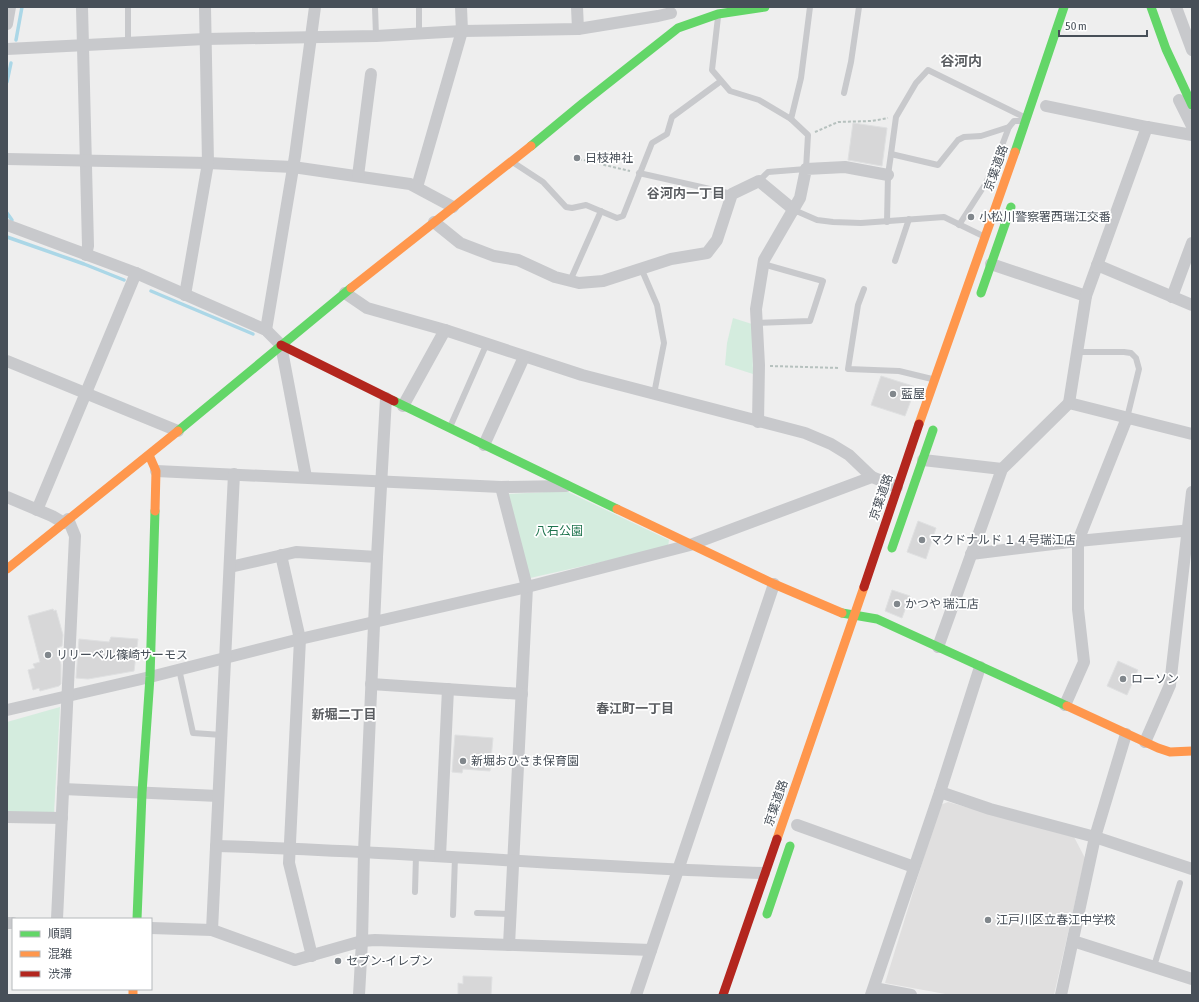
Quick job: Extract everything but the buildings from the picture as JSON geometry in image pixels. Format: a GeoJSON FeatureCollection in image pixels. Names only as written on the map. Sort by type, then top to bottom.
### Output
{"type":"FeatureCollection","features":[{"type":"Feature","properties":{"kind":"main road"},"geometry":{"type":"LineString","coordinates":[[7,569],[149,455],[345,293],[512,162],[583,102],[678,28],[718,14],[765,7]]}},
{"type":"Feature","properties":{"kind":"main road","name":"京葉道路"},"geometry":{"type":"LineString","coordinates":[[723,995],[897,487],[936,380],[1064,7]]}},
{"type":"Feature","properties":{"kind":"main road"},"geometry":{"type":"LineString","coordinates":[[1151,7],[1166,49],[1192,105]]}},
{"type":"Feature","properties":{"kind":"main road"},"geometry":{"type":"LineString","coordinates":[[978,302],[1014,196]]}},
{"type":"Feature","properties":{"kind":"main road"},"geometry":{"type":"LineString","coordinates":[[281,345],[386,398],[774,584],[844,614],[877,619],[1126,734],[1170,752],[1192,751]]}},
{"type":"Feature","properties":{"kind":"main road"},"geometry":{"type":"LineString","coordinates":[[889,557],[936,422]]}},
{"type":"Feature","properties":{"kind":"main road"},"geometry":{"type":"LineString","coordinates":[[137,918],[142,793],[150,676],[156,471],[149,455]]}},
{"type":"Feature","properties":{"kind":"main road"},"geometry":{"type":"LineString","coordinates":[[764,921],[796,829]]}},
{"type":"Feature","properties":{"kind":"street"},"geometry":{"type":"LineString","coordinates":[[7,24],[10,7]]}},
{"type":"Feature","properties":{"kind":"street"},"geometry":{"type":"LineString","coordinates":[[82,7],[88,246],[86,255]]}},
{"type":"Feature","properties":{"kind":"street"},"geometry":{"type":"LineString","coordinates":[[185,295],[208,163],[205,7]]}},
{"type":"Feature","properties":{"kind":"street"},"geometry":{"type":"LineString","coordinates":[[266,330],[293,167],[315,7]]}},
{"type":"Feature","properties":{"kind":"street"},"geometry":{"type":"LineString","coordinates":[[417,187],[462,31],[461,7]]}},
{"type":"Feature","properties":{"kind":"street"},"geometry":{"type":"LineString","coordinates":[[577,7],[578,29]]}},
{"type":"Feature","properties":{"kind":"street"},"geometry":{"type":"LineString","coordinates":[[1142,7],[1159,56],[1176,95],[1192,126]]}},
{"type":"Feature","properties":{"kind":"street"},"geometry":{"type":"LineString","coordinates":[[1176,7],[1191,45]]}},
{"type":"Feature","properties":{"kind":"street"},"geometry":{"type":"LineString","coordinates":[[7,49],[205,39],[376,36],[462,31],[578,29],[658,16],[671,10],[678,28]]}},
{"type":"Feature","properties":{"kind":"street"},"geometry":{"type":"LineString","coordinates":[[358,176],[371,74]]}},
{"type":"Feature","properties":{"kind":"street"},"geometry":{"type":"LineString","coordinates":[[1046,106],[1192,135]]}},
{"type":"Feature","properties":{"kind":"street"},"geometry":{"type":"LineString","coordinates":[[938,647],[1002,469],[1069,403],[1086,296],[1147,127]]}},
{"type":"Feature","properties":{"kind":"street"},"geometry":{"type":"LineString","coordinates":[[7,159],[208,163],[293,167],[410,184],[453,207]]}},
{"type":"Feature","properties":{"kind":"street"},"geometry":{"type":"LineString","coordinates":[[758,422],[759,365],[756,309],[763,264],[800,198],[806,168],[845,166],[888,174]]}},
{"type":"Feature","properties":{"kind":"street"},"geometry":{"type":"LineString","coordinates":[[434,222],[460,243],[494,256],[518,260],[555,277],[579,282],[603,281],[671,259],[707,253],[717,240],[732,194],[759,181],[794,210]]}},
{"type":"Feature","properties":{"kind":"street"},"geometry":{"type":"LineString","coordinates":[[7,225],[136,273],[266,330],[281,345],[306,477]]}},
{"type":"Feature","properties":{"kind":"street"},"geometry":{"type":"LineString","coordinates":[[1172,297],[1192,243]]}},
{"type":"Feature","properties":{"kind":"street"},"geometry":{"type":"LineString","coordinates":[[991,264],[1086,296]]}},
{"type":"Feature","properties":{"kind":"street"},"geometry":{"type":"LineString","coordinates":[[1097,265],[1192,305]]}},
{"type":"Feature","properties":{"kind":"street"},"geometry":{"type":"LineString","coordinates":[[37,510],[136,273]]}},
{"type":"Feature","properties":{"kind":"street"},"geometry":{"type":"LineString","coordinates":[[345,293],[367,308],[445,330],[582,375],[804,433],[831,444],[849,455],[872,477],[897,487]]}},
{"type":"Feature","properties":{"kind":"street"},"geometry":{"type":"LineString","coordinates":[[403,406],[445,330]]}},
{"type":"Feature","properties":{"kind":"street"},"geometry":{"type":"LineString","coordinates":[[484,445],[524,357]]}},
{"type":"Feature","properties":{"kind":"street"},"geometry":{"type":"LineString","coordinates":[[7,361],[178,431]]}},
{"type":"Feature","properties":{"kind":"street"},"geometry":{"type":"LineString","coordinates":[[359,995],[371,684],[386,398]]}},
{"type":"Feature","properties":{"kind":"street"},"geometry":{"type":"LineString","coordinates":[[1069,403],[1192,434]]}},
{"type":"Feature","properties":{"kind":"street"},"geometry":{"type":"LineString","coordinates":[[1065,705],[1084,662],[1078,609],[1078,541],[1128,418]]}},
{"type":"Feature","properties":{"kind":"street"},"geometry":{"type":"LineString","coordinates":[[923,460],[1002,469]]}},
{"type":"Feature","properties":{"kind":"street"},"geometry":{"type":"LineString","coordinates":[[156,471],[501,487],[569,486]]}},
{"type":"Feature","properties":{"kind":"street"},"geometry":{"type":"LineString","coordinates":[[212,930],[234,474]]}},
{"type":"Feature","properties":{"kind":"street"},"geometry":{"type":"LineString","coordinates":[[7,710],[300,639],[527,587],[690,545],[872,477]]}},
{"type":"Feature","properties":{"kind":"street"},"geometry":{"type":"LineString","coordinates":[[501,487],[527,587],[509,944]]}},
{"type":"Feature","properties":{"kind":"street"},"geometry":{"type":"LineString","coordinates":[[1145,742],[1170,685],[1189,530],[1192,492]]}},
{"type":"Feature","properties":{"kind":"street"},"geometry":{"type":"LineString","coordinates":[[7,498],[66,521],[75,536],[57,918]]}},
{"type":"Feature","properties":{"kind":"street"},"geometry":{"type":"LineString","coordinates":[[971,554],[1078,541],[1189,530]]}},
{"type":"Feature","properties":{"kind":"street"},"geometry":{"type":"LineString","coordinates":[[230,567],[296,552],[377,557]]}},
{"type":"Feature","properties":{"kind":"street"},"geometry":{"type":"LineString","coordinates":[[281,555],[300,639],[289,863],[312,956]]}},
{"type":"Feature","properties":{"kind":"street"},"geometry":{"type":"LineString","coordinates":[[636,995],[774,584]]}},
{"type":"Feature","properties":{"kind":"street"},"geometry":{"type":"LineString","coordinates":[[910,995],[872,992],[940,792],[980,667]]}},
{"type":"Feature","properties":{"kind":"street"},"geometry":{"type":"LineString","coordinates":[[371,684],[522,694]]}},
{"type":"Feature","properties":{"kind":"street"},"geometry":{"type":"LineString","coordinates":[[440,856],[448,689]]}},
{"type":"Feature","properties":{"kind":"street"},"geometry":{"type":"LineString","coordinates":[[1061,995],[1095,837],[1126,734]]}},
{"type":"Feature","properties":{"kind":"street"},"geometry":{"type":"LineString","coordinates":[[63,789],[218,796]]}},
{"type":"Feature","properties":{"kind":"street"},"geometry":{"type":"LineString","coordinates":[[940,792],[990,809],[1095,837],[1192,869]]}},
{"type":"Feature","properties":{"kind":"street"},"geometry":{"type":"LineString","coordinates":[[7,817],[62,818]]}},
{"type":"Feature","properties":{"kind":"street"},"geometry":{"type":"LineString","coordinates":[[796,829],[914,867]]}},
{"type":"Feature","properties":{"kind":"street"},"geometry":{"type":"LineString","coordinates":[[216,846],[290,848],[678,870],[764,873]]}},
{"type":"Feature","properties":{"kind":"street"},"geometry":{"type":"LineString","coordinates":[[152,928],[212,930],[295,960],[362,941],[375,940],[651,950]]}},
{"type":"Feature","properties":{"kind":"street"},"geometry":{"type":"LineString","coordinates":[[1073,941],[1192,978]]}},
{"type":"Feature","properties":{"kind":"lane"},"geometry":{"type":"LineString","coordinates":[[128,7],[128,43]]}},
{"type":"Feature","properties":{"kind":"lane"},"geometry":{"type":"LineString","coordinates":[[374,7],[376,36]]}},
{"type":"Feature","properties":{"kind":"lane"},"geometry":{"type":"LineString","coordinates":[[419,7],[419,34]]}},
{"type":"Feature","properties":{"kind":"lane"},"geometry":{"type":"LineString","coordinates":[[791,119],[801,78],[810,7]]}},
{"type":"Feature","properties":{"kind":"lane"},"geometry":{"type":"LineString","coordinates":[[844,93],[859,7]]}},
{"type":"Feature","properties":{"kind":"lane"},"geometry":{"type":"LineString","coordinates":[[718,14],[712,70],[730,91],[758,100],[791,119],[808,135],[806,168],[768,172],[759,181]]}},
{"type":"Feature","properties":{"kind":"lane"},"geometry":{"type":"LineString","coordinates":[[888,222],[888,174],[896,117],[916,83],[928,70],[1026,120]]}},
{"type":"Feature","properties":{"kind":"lane"},"geometry":{"type":"LineString","coordinates":[[512,162],[543,182],[566,207],[572,208],[586,205],[617,218],[623,216],[652,143],[667,134],[672,117],[721,81]]}},
{"type":"Feature","properties":{"kind":"lane"},"geometry":{"type":"LineString","coordinates":[[959,225],[986,183],[1009,126],[1014,121],[1026,120]]}},
{"type":"Feature","properties":{"kind":"lane"},"geometry":{"type":"LineString","coordinates":[[891,154],[938,165],[958,140],[964,137],[981,136],[1009,126]]}},
{"type":"Feature","properties":{"kind":"lane"},"geometry":{"type":"LineString","coordinates":[[639,173],[732,194]]}},
{"type":"Feature","properties":{"kind":"lane"},"geometry":{"type":"LineString","coordinates":[[794,210],[817,220],[833,222],[888,222],[944,217],[984,237]]}},
{"type":"Feature","properties":{"kind":"lane"},"geometry":{"type":"LineString","coordinates":[[570,281],[601,211]]}},
{"type":"Feature","properties":{"kind":"lane"},"geometry":{"type":"LineString","coordinates":[[895,261],[909,219]]}},
{"type":"Feature","properties":{"kind":"lane"},"geometry":{"type":"LineString","coordinates":[[756,323],[810,321],[823,280],[763,264]]}},
{"type":"Feature","properties":{"kind":"lane"},"geometry":{"type":"LineString","coordinates":[[641,268],[657,305],[664,343],[654,394]]}},
{"type":"Feature","properties":{"kind":"lane"},"geometry":{"type":"LineString","coordinates":[[864,289],[858,305],[848,369],[899,371],[936,380]]}},
{"type":"Feature","properties":{"kind":"lane"},"geometry":{"type":"LineString","coordinates":[[449,428],[486,343]]}},
{"type":"Feature","properties":{"kind":"lane"},"geometry":{"type":"LineString","coordinates":[[1077,352],[1124,352],[1130,353],[1136,358],[1139,369],[1128,418]]}},
{"type":"Feature","properties":{"kind":"lane"},"geometry":{"type":"LineString","coordinates":[[179,669],[193,733],[222,735]]}},
{"type":"Feature","properties":{"kind":"lane"},"geometry":{"type":"LineString","coordinates":[[415,892],[416,855]]}},
{"type":"Feature","properties":{"kind":"lane"},"geometry":{"type":"LineString","coordinates":[[453,915],[455,857]]}},
{"type":"Feature","properties":{"kind":"lane"},"geometry":{"type":"LineString","coordinates":[[1154,966],[1180,883]]}},
{"type":"Feature","properties":{"kind":"lane"},"geometry":{"type":"LineString","coordinates":[[477,913],[510,914]]}},
{"type":"Feature","properties":{"kind":"path"},"geometry":{"type":"LineString","coordinates":[[808,135],[838,122],[872,121],[896,117]]}},
{"type":"Feature","properties":{"kind":"path"},"geometry":{"type":"LineString","coordinates":[[579,159],[639,173]]}},
{"type":"Feature","properties":{"kind":"path"},"geometry":{"type":"LineString","coordinates":[[759,365],[848,369]]}},
{"type":"Feature","properties":{"kind":"shaded area","name":"江戸川区立春江中学校"},"geometry":{"type":"Polygon","coordinates":[[[948,802],[1074,837],[1085,858],[1054,995],[951,995],[885,983],[940,805],[948,802]]]}},
{"type":"Feature","properties":{"kind":"green space"},"geometry":{"type":"Polygon","coordinates":[[[733,318],[752,324],[753,374],[725,365],[727,343],[733,318]]]}},
{"type":"Feature","properties":{"kind":"green space","name":"八石公園"},"geometry":{"type":"Polygon","coordinates":[[[566,491],[669,540],[668,547],[530,578],[508,494],[566,491]]]}},
{"type":"Feature","properties":{"kind":"green space"},"geometry":{"type":"Polygon","coordinates":[[[60,707],[54,813],[7,812],[7,722],[60,707]]]}},
{"type":"Feature","properties":{"kind":"waterway"},"geometry":{"type":"LineString","coordinates":[[16,40],[22,7]]}},
{"type":"Feature","properties":{"kind":"waterway"},"geometry":{"type":"LineString","coordinates":[[7,82],[11,63]]}},
{"type":"Feature","properties":{"kind":"waterway"},"geometry":{"type":"LineString","coordinates":[[7,213],[12,220]]}},
{"type":"Feature","properties":{"kind":"waterway"},"geometry":{"type":"LineString","coordinates":[[7,237],[84,264],[124,280]]}},
{"type":"Feature","properties":{"kind":"waterway"},"geometry":{"type":"LineString","coordinates":[[151,291],[253,334]]}},
{"type":"Feature","properties":{"kind":"traffic: fast"},"geometry":{"type":"LineString","coordinates":[[531,146],[678,28],[718,14],[765,7]]}},
{"type":"Feature","properties":{"kind":"traffic: fast"},"geometry":{"type":"LineString","coordinates":[[1015,152],[1064,7]]}},
{"type":"Feature","properties":{"kind":"traffic: fast"},"geometry":{"type":"LineString","coordinates":[[1151,7],[1166,49],[1192,105]]}},
{"type":"Feature","properties":{"kind":"traffic: fast"},"geometry":{"type":"LineString","coordinates":[[981,293],[1011,207]]}},
{"type":"Feature","properties":{"kind":"traffic: fast"},"geometry":{"type":"LineString","coordinates":[[178,431],[351,288]]}},
{"type":"Feature","properties":{"kind":"traffic: fast"},"geometry":{"type":"LineString","coordinates":[[394,401],[617,509]]}},
{"type":"Feature","properties":{"kind":"traffic: fast"},"geometry":{"type":"LineString","coordinates":[[892,548],[933,430]]}},
{"type":"Feature","properties":{"kind":"traffic: fast"},"geometry":{"type":"LineString","coordinates":[[137,918],[142,793],[150,677],[155,511]]}},
{"type":"Feature","properties":{"kind":"traffic: fast"},"geometry":{"type":"LineString","coordinates":[[842,613],[877,619],[1067,706]]}},
{"type":"Feature","properties":{"kind":"traffic: fast"},"geometry":{"type":"LineString","coordinates":[[767,914],[790,846]]}},
{"type":"Feature","properties":{"kind":"traffic: slow"},"geometry":{"type":"LineString","coordinates":[[351,288],[531,146]]}},
{"type":"Feature","properties":{"kind":"traffic: slow"},"geometry":{"type":"LineString","coordinates":[[919,424],[1015,152]]}},
{"type":"Feature","properties":{"kind":"traffic: slow"},"geometry":{"type":"LineString","coordinates":[[7,569],[178,431]]}},
{"type":"Feature","properties":{"kind":"traffic: slow"},"geometry":{"type":"LineString","coordinates":[[149,455],[156,471],[155,511]]}},
{"type":"Feature","properties":{"kind":"traffic: slow"},"geometry":{"type":"LineString","coordinates":[[617,509],[774,584],[842,613]]}},
{"type":"Feature","properties":{"kind":"traffic: slow"},"geometry":{"type":"LineString","coordinates":[[777,839],[864,587]]}},
{"type":"Feature","properties":{"kind":"traffic: slow"},"geometry":{"type":"LineString","coordinates":[[1067,706],[1158,748],[1170,752],[1192,751]]}},
{"type":"Feature","properties":{"kind":"traffic: slow"},"geometry":{"type":"LineString","coordinates":[[133,990],[133,995]]}},
{"type":"Feature","properties":{"kind":"traffic: jam"},"geometry":{"type":"LineString","coordinates":[[281,345],[394,401]]}},
{"type":"Feature","properties":{"kind":"traffic: jam"},"geometry":{"type":"LineString","coordinates":[[864,587],[919,424]]}},
{"type":"Feature","properties":{"kind":"traffic: jam"},"geometry":{"type":"LineString","coordinates":[[723,995],[777,839]]}},
{"type":"Feature","properties":{"kind":"place","name":"日枝神社"},"geometry":{"type":"Point","coordinates":[577,158]}},
{"type":"Feature","properties":{"kind":"place","name":"小松川警察署西瑞江交番"},"geometry":{"type":"Point","coordinates":[971,217]}},
{"type":"Feature","properties":{"kind":"place","name":"藍屋"},"geometry":{"type":"Point","coordinates":[893,394]}},
{"type":"Feature","properties":{"kind":"place","name":"マクドナルド １４号瑞江店"},"geometry":{"type":"Point","coordinates":[922,540]}},
{"type":"Feature","properties":{"kind":"place","name":"かつや 瑞江店"},"geometry":{"type":"Point","coordinates":[897,604]}},
{"type":"Feature","properties":{"kind":"place","name":"リリーベル篠崎サーモス"},"geometry":{"type":"Point","coordinates":[48,655]}},
{"type":"Feature","properties":{"kind":"place","name":"ローソン"},"geometry":{"type":"Point","coordinates":[1123,679]}},
{"type":"Feature","properties":{"kind":"place","name":"新堀おひさま保育園"},"geometry":{"type":"Point","coordinates":[463,761]}},
{"type":"Feature","properties":{"kind":"place","name":"江戸川区立春江中学校"},"geometry":{"type":"Point","coordinates":[988,920]}},
{"type":"Feature","properties":{"kind":"place","name":"セブン-イレブン"},"geometry":{"type":"Point","coordinates":[338,961]}},
{"type":"Feature","properties":{"kind":"district","name":"谷河内"},"geometry":{"type":"Point","coordinates":[961,61]}},
{"type":"Feature","properties":{"kind":"district","name":"谷河内一丁目"},"geometry":{"type":"Point","coordinates":[686,193]}},
{"type":"Feature","properties":{"kind":"district","name":"春江町一丁目"},"geometry":{"type":"Point","coordinates":[635,708]}},
{"type":"Feature","properties":{"kind":"district","name":"新堀二丁目"},"geometry":{"type":"Point","coordinates":[344,714]}}]}
